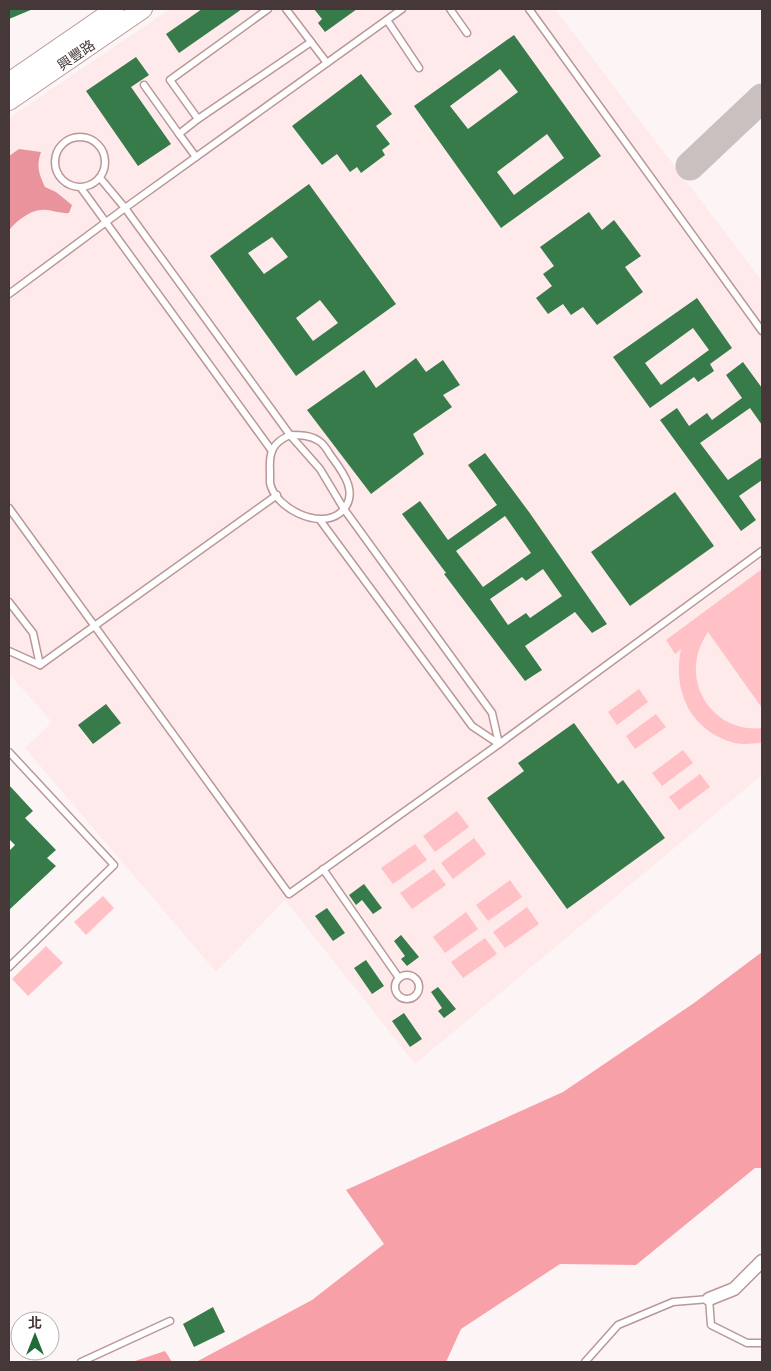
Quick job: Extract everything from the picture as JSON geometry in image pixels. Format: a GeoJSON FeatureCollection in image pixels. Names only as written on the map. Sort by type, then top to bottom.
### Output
{"type":"FeatureCollection","features":[{"type":"Feature","properties":{"kind":"main road","name":"興豐路"},"geometry":{"type":"LineString","coordinates":[[9,101],[38,72],[115,9]]}},
{"type":"Feature","properties":{"kind":"main road","name":"興豐路"},"geometry":{"type":"LineString","coordinates":[[9,82],[38,72],[143,9]]}},
{"type":"Feature","properties":{"kind":"street"},"geometry":{"type":"LineString","coordinates":[[709,1299],[734,1289],[762,1261]]}},
{"type":"Feature","properties":{"kind":"lane"},"geometry":{"type":"LineString","coordinates":[[198,119],[170,80],[268,9]]}},
{"type":"Feature","properties":{"kind":"lane"},"geometry":{"type":"LineString","coordinates":[[286,9],[327,63]]}},
{"type":"Feature","properties":{"kind":"lane"},"geometry":{"type":"LineString","coordinates":[[9,294],[125,208],[402,9]]}},
{"type":"Feature","properties":{"kind":"lane"},"geometry":{"type":"LineString","coordinates":[[450,9],[467,34]]}},
{"type":"Feature","properties":{"kind":"lane"},"geometry":{"type":"LineString","coordinates":[[529,9],[762,330]]}},
{"type":"Feature","properties":{"kind":"lane"},"geometry":{"type":"LineString","coordinates":[[387,20],[418,68]]}},
{"type":"Feature","properties":{"kind":"lane"},"geometry":{"type":"LineString","coordinates":[[179,134],[311,42]]}},
{"type":"Feature","properties":{"kind":"lane"},"geometry":{"type":"LineString","coordinates":[[144,85],[196,157]]}},
{"type":"Feature","properties":{"kind":"lane"},"geometry":{"type":"LineString","coordinates":[[79,137],[90,139],[100,146],[105,156],[105,167],[100,178],[92,185],[80,188],[69,186],[60,179],[55,169],[55,158],[59,147],[68,140],[79,137]]}},
{"type":"Feature","properties":{"kind":"lane"},"geometry":{"type":"LineString","coordinates":[[100,178],[125,208],[290,435],[320,469],[344,509],[492,713],[500,744]]}},
{"type":"Feature","properties":{"kind":"lane"},"geometry":{"type":"LineString","coordinates":[[80,188],[272,451]]}},
{"type":"Feature","properties":{"kind":"lane"},"geometry":{"type":"LineString","coordinates":[[290,435],[306,435],[320,442],[348,481],[350,494],[344,509],[334,518],[320,520],[306,517],[290,508],[277,495],[270,484],[269,460],[272,451],[279,440],[290,435]]}},
{"type":"Feature","properties":{"kind":"lane"},"geometry":{"type":"LineString","coordinates":[[40,665],[277,495]]}},
{"type":"Feature","properties":{"kind":"lane"},"geometry":{"type":"LineString","coordinates":[[9,508],[289,894],[500,744],[762,551]]}},
{"type":"Feature","properties":{"kind":"lane"},"geometry":{"type":"LineString","coordinates":[[320,520],[472,726],[500,744]]}},
{"type":"Feature","properties":{"kind":"lane"},"geometry":{"type":"LineString","coordinates":[[9,602],[32,633],[40,665]]}},
{"type":"Feature","properties":{"kind":"lane"},"geometry":{"type":"LineString","coordinates":[[9,651],[40,665]]}},
{"type":"Feature","properties":{"kind":"lane"},"geometry":{"type":"LineString","coordinates":[[9,752],[114,865],[9,967]]}},
{"type":"Feature","properties":{"kind":"lane"},"geometry":{"type":"LineString","coordinates":[[323,870],[399,978]]}},
{"type":"Feature","properties":{"kind":"lane"},"geometry":{"type":"LineString","coordinates":[[585,1362],[618,1325],[673,1302],[709,1299],[711,1325],[746,1342],[762,1343]]}},
{"type":"Feature","properties":{"kind":"lane"},"geometry":{"type":"LineString","coordinates":[[81,1362],[170,1321]]}},
{"type":"Feature","properties":{"kind":"shaded area"},"geometry":{"type":"Polygon","coordinates":[[[170,9],[555,9],[762,281],[762,775],[415,1064],[285,900],[216,972],[25,748],[52,722],[11,676],[9,677],[9,118],[170,9]]]}},
{"type":"Feature","properties":{"kind":"shaded area"},"geometry":{"type":"Polygon","coordinates":[[[19,149],[41,152],[39,170],[45,187],[56,192],[72,205],[69,213],[44,210],[32,212],[19,220],[9,231],[9,156],[19,149]]]}},
{"type":"Feature","properties":{"kind":"shaded area"},"geometry":{"type":"Polygon","coordinates":[[[762,569],[762,708],[708,632],[698,653],[697,683],[702,696],[710,708],[720,717],[733,724],[747,728],[762,728],[762,743],[738,744],[720,738],[707,730],[688,708],[679,680],[681,649],[675,654],[666,640],[762,569]]]}},
{"type":"Feature","properties":{"kind":"shaded area"},"geometry":{"type":"Polygon","coordinates":[[[639,689],[648,702],[617,725],[608,712],[639,689]]]}},
{"type":"Feature","properties":{"kind":"shaded area"},"geometry":{"type":"Polygon","coordinates":[[[656,714],[666,727],[635,749],[626,736],[656,714]]]}},
{"type":"Feature","properties":{"kind":"shaded area"},"geometry":{"type":"Polygon","coordinates":[[[683,750],[693,763],[662,786],[652,773],[683,750]]]}},
{"type":"Feature","properties":{"kind":"shaded area"},"geometry":{"type":"Polygon","coordinates":[[[700,774],[710,787],[679,810],[669,797],[700,774]]]}},
{"type":"Feature","properties":{"kind":"shaded area"},"geometry":{"type":"Polygon","coordinates":[[[457,811],[469,827],[435,852],[423,836],[457,811]]]}},
{"type":"Feature","properties":{"kind":"shaded area"},"geometry":{"type":"Polygon","coordinates":[[[474,838],[486,854],[453,879],[441,863],[474,838]]]}},
{"type":"Feature","properties":{"kind":"shaded area"},"geometry":{"type":"Polygon","coordinates":[[[415,844],[427,860],[393,884],[381,868],[415,844]]]}},
{"type":"Feature","properties":{"kind":"shaded area"},"geometry":{"type":"Polygon","coordinates":[[[434,869],[446,885],[412,909],[400,893],[434,869]]]}},
{"type":"Feature","properties":{"kind":"shaded area"},"geometry":{"type":"Polygon","coordinates":[[[510,880],[522,897],[488,921],[476,905],[510,880]]]}},
{"type":"Feature","properties":{"kind":"shaded area"},"geometry":{"type":"Polygon","coordinates":[[[103,896],[114,908],[86,935],[74,922],[103,896]]]}},
{"type":"Feature","properties":{"kind":"shaded area"},"geometry":{"type":"Polygon","coordinates":[[[527,907],[539,924],[505,948],[493,932],[527,907]]]}},
{"type":"Feature","properties":{"kind":"shaded area"},"geometry":{"type":"Polygon","coordinates":[[[466,912],[478,929],[445,953],[433,937],[466,912]]]}},
{"type":"Feature","properties":{"kind":"shaded area"},"geometry":{"type":"Polygon","coordinates":[[[485,938],[497,954],[463,978],[451,962],[485,938]]]}},
{"type":"Feature","properties":{"kind":"shaded area"},"geometry":{"type":"Polygon","coordinates":[[[46,946],[63,963],[28,996],[12,979],[46,946]]]}},
{"type":"Feature","properties":{"kind":"shaded area"},"geometry":{"type":"Polygon","coordinates":[[[762,952],[762,1168],[755,1168],[636,1265],[560,1264],[461,1329],[446,1362],[196,1362],[312,1300],[384,1244],[346,1190],[563,1092],[694,1003],[762,952]]]}},
{"type":"Feature","properties":{"kind":"shaded area"},"geometry":{"type":"Polygon","coordinates":[[[165,1351],[172,1362],[132,1362],[165,1351]]]}},
{"type":"Feature","properties":{"kind":"building"},"geometry":{"type":"Polygon","coordinates":[[[9,9],[33,9],[9,19],[9,9]]]}},
{"type":"Feature","properties":{"kind":"building"},"geometry":{"type":"Polygon","coordinates":[[[202,9],[242,9],[179,53],[166,34],[202,9]]]}},
{"type":"Feature","properties":{"kind":"building"},"geometry":{"type":"Polygon","coordinates":[[[314,9],[357,9],[325,32],[318,23],[322,19],[314,9]]]}},
{"type":"Feature","properties":{"kind":"building"},"geometry":{"type":"Polygon","coordinates":[[[514,35],[601,156],[501,228],[414,106],[514,35]],[[500,69],[450,106],[468,129],[518,92],[500,69]],[[547,134],[497,172],[514,195],[564,158],[547,134]]]}},
{"type":"Feature","properties":{"kind":"building"},"geometry":{"type":"Polygon","coordinates":[[[136,57],[149,75],[131,87],[171,144],[138,166],[86,91],[136,57]]]}},
{"type":"Feature","properties":{"kind":"building"},"geometry":{"type":"Polygon","coordinates":[[[361,74],[392,114],[376,126],[390,144],[382,150],[385,155],[361,173],[357,167],[350,172],[337,154],[322,165],[292,126],[361,74]]]}},
{"type":"Feature","properties":{"kind":"building"},"geometry":{"type":"Polygon","coordinates":[[[309,184],[396,304],[296,376],[210,256],[309,184]],[[272,237],[248,253],[264,274],[288,257],[272,237]],[[320,300],[296,318],[313,341],[338,323],[320,300]]]}},
{"type":"Feature","properties":{"kind":"building"},"geometry":{"type":"Polygon","coordinates":[[[589,212],[602,230],[614,220],[641,256],[625,267],[643,292],[597,325],[583,307],[571,315],[563,304],[548,314],[536,298],[552,286],[543,274],[554,266],[540,247],[589,212]]]}},
{"type":"Feature","properties":{"kind":"building"},"geometry":{"type":"Polygon","coordinates":[[[697,298],[732,348],[710,364],[714,371],[698,382],[694,377],[650,408],[613,357],[697,298]],[[693,328],[645,363],[661,385],[709,350],[693,328]]]}},
{"type":"Feature","properties":{"kind":"building"},"geometry":{"type":"Polygon","coordinates":[[[416,358],[426,372],[443,360],[460,385],[443,395],[452,407],[413,434],[424,454],[371,494],[307,410],[364,370],[376,388],[416,358]]]}},
{"type":"Feature","properties":{"kind":"building"},"geometry":{"type":"Polygon","coordinates":[[[743,362],[762,388],[762,425],[750,408],[700,443],[728,480],[762,457],[762,480],[739,496],[756,520],[741,531],[660,420],[677,408],[689,426],[707,413],[712,420],[742,398],[726,375],[743,362]]]}},
{"type":"Feature","properties":{"kind":"building"},"geometry":{"type":"Polygon","coordinates":[[[485,453],[529,512],[607,624],[592,633],[575,612],[525,646],[542,670],[525,681],[444,574],[446,573],[402,514],[420,501],[448,540],[497,505],[468,465],[485,453]],[[505,516],[456,551],[483,587],[531,553],[505,516]],[[543,569],[526,581],[522,577],[490,599],[508,625],[526,613],[530,618],[562,596],[543,569]]]}},
{"type":"Feature","properties":{"kind":"building"},"geometry":{"type":"Polygon","coordinates":[[[675,492],[714,546],[630,606],[591,552],[675,492]]]}},
{"type":"Feature","properties":{"kind":"building"},"geometry":{"type":"Polygon","coordinates":[[[106,704],[121,723],[93,744],[78,725],[106,704]]]}},
{"type":"Feature","properties":{"kind":"building"},"geometry":{"type":"Polygon","coordinates":[[[574,723],[618,784],[623,780],[665,838],[567,909],[487,798],[524,771],[518,763],[574,723]]]}},
{"type":"Feature","properties":{"kind":"building"},"geometry":{"type":"Polygon","coordinates":[[[9,785],[33,811],[25,818],[56,850],[47,858],[56,866],[9,910],[9,851],[15,845],[9,839],[9,785]]]}},
{"type":"Feature","properties":{"kind":"building"},"geometry":{"type":"Polygon","coordinates":[[[364,884],[382,908],[373,914],[362,900],[356,905],[349,895],[364,884]]]}},
{"type":"Feature","properties":{"kind":"building"},"geometry":{"type":"Polygon","coordinates":[[[327,908],[345,933],[333,941],[315,916],[327,908]]]}},
{"type":"Feature","properties":{"kind":"building"},"geometry":{"type":"Polygon","coordinates":[[[401,935],[419,957],[407,966],[401,959],[405,956],[394,941],[401,935]]]}},
{"type":"Feature","properties":{"kind":"building"},"geometry":{"type":"Polygon","coordinates":[[[366,960],[384,986],[372,994],[354,968],[366,960]]]}},
{"type":"Feature","properties":{"kind":"building"},"geometry":{"type":"Polygon","coordinates":[[[438,987],[456,1009],[444,1018],[438,1011],[442,1008],[431,992],[438,987]]]}},
{"type":"Feature","properties":{"kind":"building"},"geometry":{"type":"Polygon","coordinates":[[[404,1013],[422,1039],[410,1047],[392,1021],[404,1013]]]}},
{"type":"Feature","properties":{"kind":"building"},"geometry":{"type":"Polygon","coordinates":[[[213,1307],[225,1332],[194,1347],[183,1324],[213,1307]]]}},
{"type":"Feature","properties":{"kind":"taxiway"},"geometry":{"type":"LineString","coordinates":[[690,166],[762,98]]}}]}
